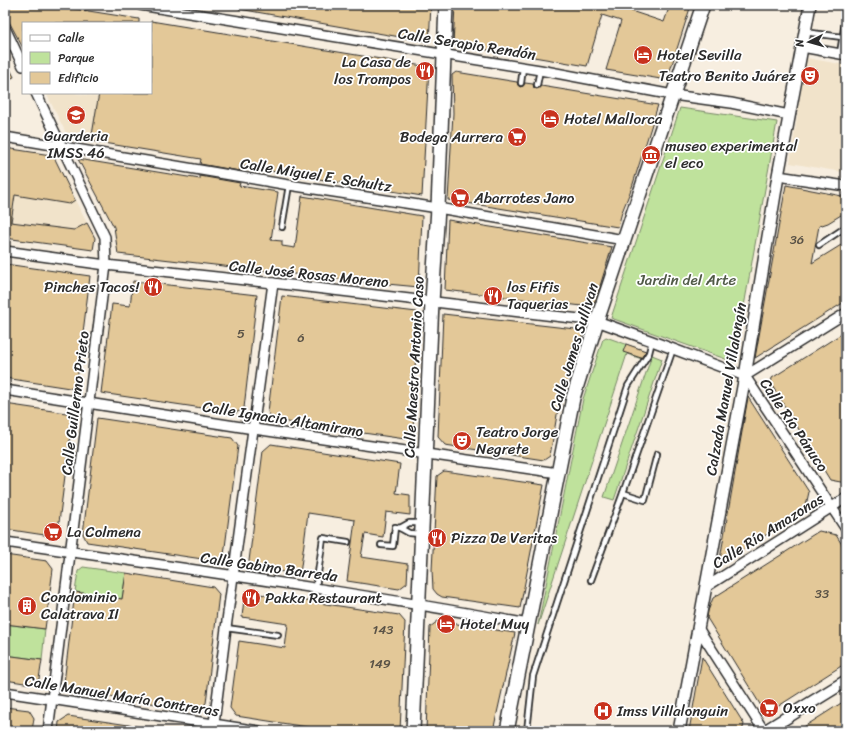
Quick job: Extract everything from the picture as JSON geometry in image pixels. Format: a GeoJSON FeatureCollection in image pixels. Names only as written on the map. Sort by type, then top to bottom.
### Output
{"type":"FeatureCollection","features":[{"type":"Feature","properties":{"kind":"main road","name":"Calle Maestro Antonio Caso"},"geometry":{"type":"LineString","coordinates":[[413,731],[420,604],[432,302],[438,208],[446,5]]}},
{"type":"Feature","properties":{"kind":"main road","name":"Calle James Sullivan"},"geometry":{"type":"LineString","coordinates":[[507,731],[572,398],[702,5]]}},
{"type":"Feature","properties":{"kind":"street","name":"Calle Serapio Rendón"},"geometry":{"type":"LineString","coordinates":[[145,5],[540,70],[673,95],[731,103],[789,115]]}},
{"type":"Feature","properties":{"kind":"street","name":"Calzada Manuel Villalongín"},"geometry":{"type":"LineString","coordinates":[[679,731],[745,376],[778,176],[810,5]]}},
{"type":"Feature","properties":{"kind":"street"},"geometry":{"type":"LineString","coordinates":[[5,28],[22,64]]}},
{"type":"Feature","properties":{"kind":"street"},"geometry":{"type":"LineString","coordinates":[[802,47],[843,54]]}},
{"type":"Feature","properties":{"kind":"street","name":"Calle Guillermo Prieto"},"geometry":{"type":"LineString","coordinates":[[36,94],[105,237],[106,266],[48,731]]}},
{"type":"Feature","properties":{"kind":"street","name":"Calle Miguel E. Schultz"},"geometry":{"type":"LineString","coordinates":[[5,137],[624,240]]}},
{"type":"Feature","properties":{"kind":"street"},"geometry":{"type":"LineString","coordinates":[[778,176],[846,186]]}},
{"type":"Feature","properties":{"kind":"street","name":"Calle José Rosas Moreno"},"geometry":{"type":"LineString","coordinates":[[5,251],[106,266],[597,321],[745,376]]}},
{"type":"Feature","properties":{"kind":"street"},"geometry":{"type":"LineString","coordinates":[[214,728],[233,575],[273,284]]}},
{"type":"Feature","properties":{"kind":"street"},"geometry":{"type":"LineString","coordinates":[[745,376],[846,313]]}},
{"type":"Feature","properties":{"kind":"street","name":"Calle Río Pánuco"},"geometry":{"type":"LineString","coordinates":[[745,376],[846,529]]}},
{"type":"Feature","properties":{"kind":"street","name":"Calle Ignacio Altamirano"},"geometry":{"type":"LineString","coordinates":[[5,390],[88,404],[558,474]]}},
{"type":"Feature","properties":{"kind":"street","name":"Calle Río Amazonas"},"geometry":{"type":"LineString","coordinates":[[706,587],[846,498]]}},
{"type":"Feature","properties":{"kind":"street","name":"Calle Gabino Barreda"},"geometry":{"type":"LineString","coordinates":[[5,542],[420,604],[528,624]]}},
{"type":"Feature","properties":{"kind":"street"},"geometry":{"type":"LineString","coordinates":[[698,628],[765,731],[846,681]]}},
{"type":"Feature","properties":{"kind":"street","name":"Calle Manuel María Contreras"},"geometry":{"type":"LineString","coordinates":[[5,692],[214,728],[259,731]]}},
{"type":"Feature","properties":{"kind":"lane"},"geometry":{"type":"LineString","coordinates":[[843,54],[842,37],[846,16]]}},
{"type":"Feature","properties":{"kind":"lane"},"geometry":{"type":"LineString","coordinates":[[804,32],[842,37]]}},
{"type":"Feature","properties":{"kind":"lane"},"geometry":{"type":"LineString","coordinates":[[521,82],[523,68]]}},
{"type":"Feature","properties":{"kind":"lane"},"geometry":{"type":"LineString","coordinates":[[537,85],[540,70]]}},
{"type":"Feature","properties":{"kind":"lane"},"geometry":{"type":"LineString","coordinates":[[282,228],[289,185]]}},
{"type":"Feature","properties":{"kind":"lane"},"geometry":{"type":"LineString","coordinates":[[819,246],[846,227]]}},
{"type":"Feature","properties":{"kind":"lane"},"geometry":{"type":"LineString","coordinates":[[527,731],[533,676],[628,386],[649,353],[652,341]]}},
{"type":"Feature","properties":{"kind":"lane"},"geometry":{"type":"LineString","coordinates":[[591,580],[673,349]]}},
{"type":"Feature","properties":{"kind":"lane"},"geometry":{"type":"LineString","coordinates":[[623,493],[645,500],[657,454]]}},
{"type":"Feature","properties":{"kind":"lane"},"geometry":{"type":"LineString","coordinates":[[400,528],[409,522],[422,529]]}},
{"type":"Feature","properties":{"kind":"lane"},"geometry":{"type":"LineString","coordinates":[[381,545],[393,546],[395,527],[409,533],[422,529]]}},
{"type":"Feature","properties":{"kind":"lane"},"geometry":{"type":"LineString","coordinates":[[316,588],[323,538],[348,542]]}},
{"type":"Feature","properties":{"kind":"lane"},"geometry":{"type":"LineString","coordinates":[[226,628],[278,635]]}},
{"type":"Feature","properties":{"kind":"shaded area"},"geometry":{"type":"Polygon","coordinates":[[[806,58],[846,65],[846,148],[842,172],[790,163],[806,58]]]}},
{"type":"Feature","properties":{"kind":"shaded area","name":"Guarderia IMSS 46"},"geometry":{"type":"Polygon","coordinates":[[[46,94],[80,94],[99,97],[91,141],[66,135],[46,94]]]}},
{"type":"Feature","properties":{"kind":"shaded area"},"geometry":{"type":"Polygon","coordinates":[[[15,195],[69,204],[75,200],[87,223],[74,230],[11,222],[15,195]]]}},
{"type":"Feature","properties":{"kind":"green space","name":"Jardin del Arte"},"geometry":{"type":"Polygon","coordinates":[[[680,108],[777,122],[734,362],[611,318],[680,108]]]}},
{"type":"Feature","properties":{"kind":"green space"},"geometry":{"type":"Polygon","coordinates":[[[606,337],[645,351],[642,359],[627,354],[538,625],[583,399],[603,339],[606,337]]]}},
{"type":"Feature","properties":{"kind":"green space"},"geometry":{"type":"Polygon","coordinates":[[[652,355],[662,359],[614,500],[604,497],[652,355]]]}},
{"type":"Feature","properties":{"kind":"green space"},"geometry":{"type":"Polygon","coordinates":[[[83,567],[126,573],[122,599],[75,592],[78,571],[83,567]]]}},
{"type":"Feature","properties":{"kind":"green space"},"geometry":{"type":"Polygon","coordinates":[[[5,624],[45,629],[42,660],[5,655],[5,624]]]}},
{"type":"Feature","properties":{"kind":"building"},"geometry":{"type":"Polygon","coordinates":[[[5,5],[51,5],[139,19],[139,22],[22,22],[22,46],[5,14],[5,5]]]}},
{"type":"Feature","properties":{"kind":"building"},"geometry":{"type":"Polygon","coordinates":[[[239,5],[431,5],[429,42],[239,9],[239,5]]]}},
{"type":"Feature","properties":{"kind":"building"},"geometry":{"type":"Polygon","coordinates":[[[455,5],[633,5],[631,11],[664,22],[670,5],[691,5],[667,80],[606,70],[621,21],[602,15],[587,66],[453,45],[455,5]]]}},
{"type":"Feature","properties":{"kind":"building"},"geometry":{"type":"Polygon","coordinates":[[[151,22],[429,67],[422,196],[240,166],[240,171],[200,164],[201,159],[91,141],[99,94],[152,94],[151,22]]]}},
{"type":"Feature","properties":{"kind":"building"},"geometry":{"type":"Polygon","coordinates":[[[5,59],[14,77],[5,81],[5,59]]]}},
{"type":"Feature","properties":{"kind":"building"},"geometry":{"type":"Polygon","coordinates":[[[456,72],[517,82],[520,87],[525,83],[533,84],[534,88],[537,89],[541,86],[658,105],[618,227],[448,200],[453,113],[452,75],[456,72]]]}},
{"type":"Feature","properties":{"kind":"building"},"geometry":{"type":"Polygon","coordinates":[[[5,148],[51,155],[54,157],[75,200],[69,204],[15,195],[11,222],[74,230],[87,223],[95,238],[93,250],[5,238],[5,148]]]}},
{"type":"Feature","properties":{"kind":"building"},"geometry":{"type":"Polygon","coordinates":[[[78,159],[200,179],[200,176],[240,183],[239,186],[278,192],[271,240],[282,241],[282,246],[295,248],[302,196],[422,216],[419,287],[118,254],[114,227],[78,159]]]}},
{"type":"Feature","properties":{"kind":"building"},"geometry":{"type":"Polygon","coordinates":[[[786,185],[842,196],[846,201],[846,212],[828,223],[819,226],[812,263],[846,242],[846,301],[755,358],[786,185]]]}},
{"type":"Feature","properties":{"kind":"building"},"geometry":{"type":"Polygon","coordinates":[[[448,220],[612,247],[596,299],[591,307],[445,290],[448,220]]]}},
{"type":"Feature","properties":{"kind":"building"},"geometry":{"type":"Polygon","coordinates":[[[5,264],[90,276],[76,389],[5,378],[5,264]]]}},
{"type":"Feature","properties":{"kind":"building"},"geometry":{"type":"Polygon","coordinates":[[[133,281],[257,295],[244,408],[236,413],[101,393],[112,304],[130,306],[133,281]]]}},
{"type":"Feature","properties":{"kind":"building"},"geometry":{"type":"Polygon","coordinates":[[[282,296],[417,312],[413,433],[405,439],[273,420],[268,412],[282,296]]]}},
{"type":"Feature","properties":{"kind":"building"},"geometry":{"type":"Polygon","coordinates":[[[443,314],[584,330],[562,397],[560,397],[550,456],[544,460],[445,445],[438,437],[443,314]]]}},
{"type":"Feature","properties":{"kind":"building"},"geometry":{"type":"Polygon","coordinates":[[[846,331],[846,483],[830,480],[771,384],[772,378],[846,331]]]}},
{"type":"Feature","properties":{"kind":"building"},"geometry":{"type":"Polygon","coordinates":[[[626,344],[646,351],[641,358],[623,352],[626,344]]]}},
{"type":"Feature","properties":{"kind":"building"},"geometry":{"type":"Polygon","coordinates":[[[748,397],[809,492],[805,510],[725,561],[720,559],[748,397]]]}},
{"type":"Feature","properties":{"kind":"building"},"geometry":{"type":"Polygon","coordinates":[[[5,404],[73,414],[58,530],[51,536],[5,529],[5,404]]]}},
{"type":"Feature","properties":{"kind":"building"},"geometry":{"type":"Polygon","coordinates":[[[97,418],[232,438],[238,446],[224,555],[216,561],[87,542],[83,534],[97,418]]]}},
{"type":"Feature","properties":{"kind":"building"},"geometry":{"type":"Polygon","coordinates":[[[271,444],[400,464],[396,493],[410,495],[410,515],[386,512],[383,537],[365,534],[361,557],[408,564],[407,583],[399,589],[347,581],[355,520],[308,513],[300,574],[253,568],[249,561],[263,451],[271,444]]]}},
{"type":"Feature","properties":{"kind":"building"},"geometry":{"type":"Polygon","coordinates":[[[444,471],[544,485],[520,608],[442,597],[433,589],[432,570],[437,476],[444,471]]]}},
{"type":"Feature","properties":{"kind":"building"},"geometry":{"type":"Polygon","coordinates":[[[819,531],[836,535],[846,551],[846,663],[766,714],[707,618],[708,611],[713,598],[819,531]]]}},
{"type":"Feature","properties":{"kind":"building"},"geometry":{"type":"Polygon","coordinates":[[[5,555],[47,561],[53,569],[45,629],[5,624],[5,555]]]}},
{"type":"Feature","properties":{"kind":"building"},"geometry":{"type":"Polygon","coordinates":[[[126,573],[213,587],[219,594],[206,703],[198,710],[70,691],[64,683],[75,592],[122,599],[126,573]]]}},
{"type":"Feature","properties":{"kind":"building"},"geometry":{"type":"Polygon","coordinates":[[[253,593],[399,615],[405,622],[400,731],[333,731],[236,716],[230,708],[239,641],[285,648],[288,624],[242,617],[244,599],[253,593]]]}},
{"type":"Feature","properties":{"kind":"building"},"geometry":{"type":"Polygon","coordinates":[[[438,621],[515,633],[493,731],[426,731],[430,627],[438,621]]]}},
{"type":"Feature","properties":{"kind":"building"},"geometry":{"type":"Polygon","coordinates":[[[5,655],[42,660],[39,679],[31,684],[5,680],[5,655]]]}},
{"type":"Feature","properties":{"kind":"building"},"geometry":{"type":"Polygon","coordinates":[[[702,657],[744,724],[743,728],[739,731],[689,731],[702,657]]]}},
{"type":"Feature","properties":{"kind":"building"},"geometry":{"type":"Polygon","coordinates":[[[846,700],[846,731],[797,731],[810,723],[846,700]]]}},
{"type":"Feature","properties":{"kind":"building"},"geometry":{"type":"Polygon","coordinates":[[[5,707],[29,710],[34,718],[32,731],[5,731],[5,707]]]}},
{"type":"Feature","properties":{"kind":"building"},"geometry":{"type":"Polygon","coordinates":[[[68,716],[142,727],[142,731],[58,731],[59,722],[68,716]]]}},
{"type":"Feature","properties":{"kind":"place","name":"Hotel Sevilla"},"geometry":{"type":"Point","coordinates":[643,55]}},
{"type":"Feature","properties":{"kind":"place","name":"La Casa de los Trompos"},"geometry":{"type":"Point","coordinates":[425,71]}},
{"type":"Feature","properties":{"kind":"place","name":"Teatro Benito Juárez"},"geometry":{"type":"Point","coordinates":[810,76]}},
{"type":"Feature","properties":{"kind":"place","name":"Guarderia IMSS 46"},"geometry":{"type":"Point","coordinates":[76,115]}},
{"type":"Feature","properties":{"kind":"place","name":"Hotel Mallorca"},"geometry":{"type":"Point","coordinates":[550,119]}},
{"type":"Feature","properties":{"kind":"place","name":"Bodega Aurrera"},"geometry":{"type":"Point","coordinates":[517,137]}},
{"type":"Feature","properties":{"kind":"place","name":"museo experimental el eco"},"geometry":{"type":"Point","coordinates":[651,155]}},
{"type":"Feature","properties":{"kind":"place","name":"Abarrotes Jano"},"geometry":{"type":"Point","coordinates":[460,198]}},
{"type":"Feature","properties":{"kind":"place","name":"Pinches Tacos!"},"geometry":{"type":"Point","coordinates":[153,287]}},
{"type":"Feature","properties":{"kind":"place","name":"los Fifis Taquerias"},"geometry":{"type":"Point","coordinates":[493,296]}},
{"type":"Feature","properties":{"kind":"place","name":"Teatro Jorge Negrete"},"geometry":{"type":"Point","coordinates":[462,441]}},
{"type":"Feature","properties":{"kind":"place","name":"La Colmena"},"geometry":{"type":"Point","coordinates":[53,532]}},
{"type":"Feature","properties":{"kind":"place","name":"Pizza De Veritas"},"geometry":{"type":"Point","coordinates":[437,538]}},
{"type":"Feature","properties":{"kind":"place","name":"Pakka Restaurant"},"geometry":{"type":"Point","coordinates":[251,598]}},
{"type":"Feature","properties":{"kind":"place","name":"Condominio Calatrava II"},"geometry":{"type":"Point","coordinates":[27,606]}},
{"type":"Feature","properties":{"kind":"place","name":"Hotel Muy"},"geometry":{"type":"Point","coordinates":[446,624]}},
{"type":"Feature","properties":{"kind":"place","name":"Oxxo"},"geometry":{"type":"Point","coordinates":[769,708]}},
{"type":"Feature","properties":{"kind":"place","name":"Imss Villalonguin"},"geometry":{"type":"Point","coordinates":[603,711]}}]}
